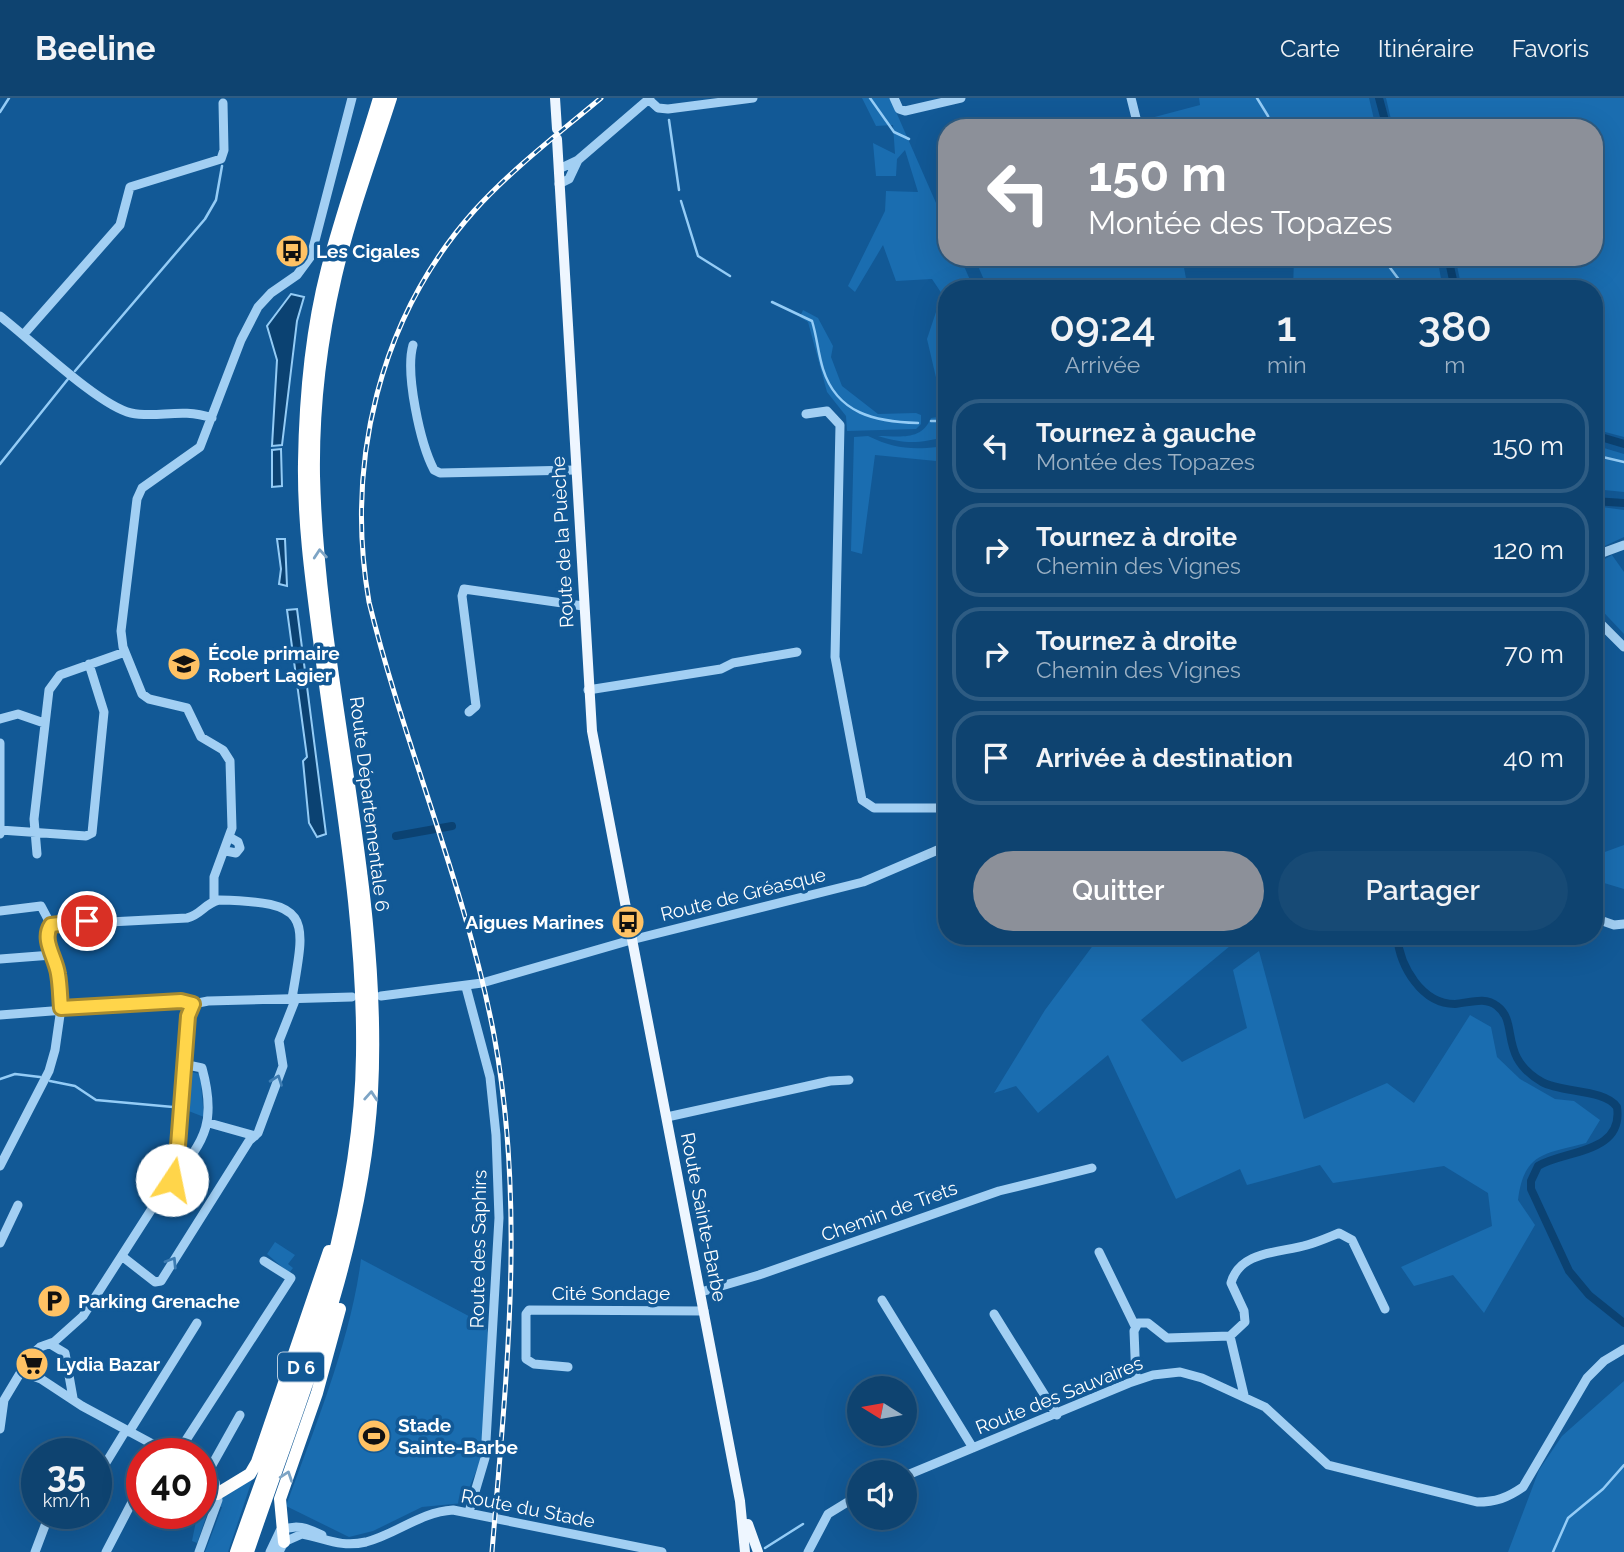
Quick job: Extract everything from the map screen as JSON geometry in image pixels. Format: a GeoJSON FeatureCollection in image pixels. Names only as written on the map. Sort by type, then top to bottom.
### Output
{"type":"FeatureCollection","features":[{"type":"Feature","properties":{"kind":"highway","name":"Route Départementale 6"},"geometry":{"type":"LineString","coordinates":[[352,1177],[362,1058],[361,992],[308,555],[304,450],[308,383],[326,272],[379,98]]}},
{"type":"Feature","properties":{"kind":"highway","name":"Route Départementale 6"},"geometry":{"type":"LineString","coordinates":[[361,1188],[372,1096],[373,1003],[326,615],[314,475],[321,357],[336,275],[392,98]]}},
{"type":"Feature","properties":{"kind":"highway"},"geometry":{"type":"LineString","coordinates":[[217,1482],[230,1485],[250,1474],[257,1462],[352,1177]]}},
{"type":"Feature","properties":{"kind":"highway","name":"D 6"},"geometry":{"type":"LineString","coordinates":[[236,1552],[320,1311],[352,1177]]}},
{"type":"Feature","properties":{"kind":"highway"},"geometry":{"type":"LineString","coordinates":[[283,1541],[279,1499],[317,1393],[352,1265],[360,1217],[361,1188]]}},
{"type":"Feature","properties":{"kind":"highway","name":"D 6"},"geometry":{"type":"LineString","coordinates":[[248,1552],[343,1276],[361,1188]]}},
{"type":"Feature","properties":{"kind":"main road","name":"Route de la Puèche"},"geometry":{"type":"LineString","coordinates":[[555,98],[588,690],[601,784],[631,940]]}},
{"type":"Feature","properties":{"kind":"main road","name":"Route Sainte-Barbe"},"geometry":{"type":"LineString","coordinates":[[631,940],[740,1501],[745,1552]]}},
{"type":"Feature","properties":{"kind":"main road","name":"Route Sainte-Barbe"},"geometry":{"type":"LineString","coordinates":[[740,1501],[758,1552]]}},
{"type":"Feature","properties":{"kind":"street"},"geometry":{"type":"LineString","coordinates":[[214,901],[214,877],[226,850],[232,821],[228,755],[203,739],[187,708],[149,699],[142,694],[125,652],[121,631],[138,496],[142,488],[200,447],[241,340],[258,307],[303,269],[311,256],[352,98]]}},
{"type":"Feature","properties":{"kind":"street"},"geometry":{"type":"LineString","coordinates":[[559,169],[578,160],[649,99],[658,108],[668,109],[753,98]]}},
{"type":"Feature","properties":{"kind":"street"},"geometry":{"type":"LineString","coordinates":[[894,98],[899,109],[905,111],[961,98]]}},
{"type":"Feature","properties":{"kind":"street"},"geometry":{"type":"LineString","coordinates":[[1131,98],[1136,119]]}},
{"type":"Feature","properties":{"kind":"street"},"geometry":{"type":"LineString","coordinates":[[24,334],[120,225],[130,187],[221,159],[224,150],[223,103]]}},
{"type":"Feature","properties":{"kind":"street"},"geometry":{"type":"LineString","coordinates":[[559,184],[569,180],[578,160]]}},
{"type":"Feature","properties":{"kind":"street"},"geometry":{"type":"LineString","coordinates":[[0,316],[75,378],[122,410],[137,414],[192,411],[212,418]]}},
{"type":"Feature","properties":{"kind":"street"},"geometry":{"type":"LineString","coordinates":[[413,345],[411,372],[421,429],[434,470],[440,473],[575,470]]}},
{"type":"Feature","properties":{"kind":"street"},"geometry":{"type":"LineString","coordinates":[[806,414],[827,411],[840,425],[835,657],[862,800],[874,808],[938,808]]}},
{"type":"Feature","properties":{"kind":"street"},"geometry":{"type":"LineString","coordinates":[[1603,553],[1624,545]]}},
{"type":"Feature","properties":{"kind":"street"},"geometry":{"type":"LineString","coordinates":[[468,712],[475,706],[462,596],[464,589],[583,606]]}},
{"type":"Feature","properties":{"kind":"street"},"geometry":{"type":"LineString","coordinates":[[1603,626],[1624,647]]}},
{"type":"Feature","properties":{"kind":"street"},"geometry":{"type":"LineString","coordinates":[[37,854],[35,831],[49,690],[55,680],[89,664],[125,652]]}},
{"type":"Feature","properties":{"kind":"street"},"geometry":{"type":"LineString","coordinates":[[588,690],[721,668],[733,663],[797,652]]}},
{"type":"Feature","properties":{"kind":"street"},"geometry":{"type":"LineString","coordinates":[[0,743],[0,831],[86,836],[92,833],[104,712],[89,664]]}},
{"type":"Feature","properties":{"kind":"street"},"geometry":{"type":"LineString","coordinates":[[0,719],[18,715],[44,723]]}},
{"type":"Feature","properties":{"kind":"street","name":"Route de Gréasque"},"geometry":{"type":"LineString","coordinates":[[381,996],[466,987],[631,940],[863,883],[938,850]]}},
{"type":"Feature","properties":{"kind":"street"},"geometry":{"type":"LineString","coordinates":[[51,925],[187,918],[197,916],[214,901],[280,907],[292,912],[301,928],[294,998],[279,1041],[283,1066],[252,1139],[161,1281],[155,1282],[122,1258]]}},
{"type":"Feature","properties":{"kind":"street"},"geometry":{"type":"LineString","coordinates":[[0,911],[41,906],[51,925],[47,939],[58,972],[61,1008],[49,1071],[0,1166]]}},
{"type":"Feature","properties":{"kind":"street"},"geometry":{"type":"LineString","coordinates":[[1603,921],[1621,926]]}},
{"type":"Feature","properties":{"kind":"street"},"geometry":{"type":"LineString","coordinates":[[0,959],[52,955]]}},
{"type":"Feature","properties":{"kind":"street","name":"Route des Saphirs"},"geometry":{"type":"LineString","coordinates":[[466,987],[490,1077],[496,1135],[499,1218],[485,1458],[469,1512]]}},
{"type":"Feature","properties":{"kind":"street"},"geometry":{"type":"LineString","coordinates":[[0,1015],[52,1012],[61,1008],[181,1001],[193,1004],[208,1001],[352,997]]}},
{"type":"Feature","properties":{"kind":"street"},"geometry":{"type":"LineString","coordinates":[[172,1180],[177,1159],[188,1016],[193,1004]]}},
{"type":"Feature","properties":{"kind":"street"},"geometry":{"type":"LineString","coordinates":[[0,1429],[3,1395],[22,1372],[35,1350],[50,1345],[83,1316],[198,1144],[209,1123],[202,1068],[183,1064]]}},
{"type":"Feature","properties":{"kind":"street"},"geometry":{"type":"LineString","coordinates":[[667,1117],[830,1080],[849,1080]]}},
{"type":"Feature","properties":{"kind":"street"},"geometry":{"type":"LineString","coordinates":[[209,1123],[252,1139]]}},
{"type":"Feature","properties":{"kind":"street","name":"Chemin de Trets"},"geometry":{"type":"LineString","coordinates":[[701,1292],[768,1272],[999,1191],[1092,1168]]}},
{"type":"Feature","properties":{"kind":"street"},"geometry":{"type":"LineString","coordinates":[[0,1243],[18,1205]]}},
{"type":"Feature","properties":{"kind":"street"},"geometry":{"type":"LineString","coordinates":[[1135,1326],[1138,1322],[1148,1323],[1167,1338],[1230,1336],[1245,1322],[1244,1311],[1231,1283],[1240,1266],[1258,1257],[1307,1245],[1339,1233],[1352,1240],[1385,1309]]}},
{"type":"Feature","properties":{"kind":"street"},"geometry":{"type":"LineString","coordinates":[[1099,1252],[1135,1326],[1136,1380]]}},
{"type":"Feature","properties":{"kind":"street"},"geometry":{"type":"LineString","coordinates":[[187,1438],[291,1278],[264,1261]]}},
{"type":"Feature","properties":{"kind":"street"},"geometry":{"type":"LineString","coordinates":[[882,1300],[973,1448]]}},
{"type":"Feature","properties":{"kind":"street","name":"Cité Sondage"},"geometry":{"type":"LineString","coordinates":[[568,1367],[534,1364],[526,1359],[526,1314],[529,1310],[704,1311]]}},
{"type":"Feature","properties":{"kind":"street"},"geometry":{"type":"LineString","coordinates":[[994,1314],[1057,1415]]}},
{"type":"Feature","properties":{"kind":"street"},"geometry":{"type":"LineString","coordinates":[[112,1454],[197,1323]]}},
{"type":"Feature","properties":{"kind":"street"},"geometry":{"type":"LineString","coordinates":[[64,1388],[67,1332]]}},
{"type":"Feature","properties":{"kind":"street"},"geometry":{"type":"LineString","coordinates":[[1230,1336],[1244,1395]]}},
{"type":"Feature","properties":{"kind":"street"},"geometry":{"type":"LineString","coordinates":[[50,1345],[65,1353]]}},
{"type":"Feature","properties":{"kind":"street","name":"Route des Sauvaires"},"geometry":{"type":"LineString","coordinates":[[917,1471],[1136,1380],[1180,1372],[1244,1395],[1285,1423],[1328,1465],[1477,1502],[1490,1502],[1505,1499],[1523,1488],[1587,1378],[1604,1361],[1624,1349]]}},
{"type":"Feature","properties":{"kind":"street"},"geometry":{"type":"LineString","coordinates":[[22,1372],[64,1388],[74,1400],[138,1438]]}},
{"type":"Feature","properties":{"kind":"street"},"geometry":{"type":"LineString","coordinates":[[217,1465],[240,1415]]}},
{"type":"Feature","properties":{"kind":"street"},"geometry":{"type":"LineString","coordinates":[[808,1552],[828,1514],[847,1502]]}},
{"type":"Feature","properties":{"kind":"street","name":"Route du Stade"},"geometry":{"type":"LineString","coordinates":[[283,1541],[302,1534],[323,1542],[343,1544],[368,1541],[430,1514],[453,1510],[662,1552]]}},
{"type":"Feature","properties":{"kind":"street"},"geometry":{"type":"LineString","coordinates":[[106,1552],[126,1514]]}},
{"type":"Feature","properties":{"kind":"street"},"geometry":{"type":"LineString","coordinates":[[35,1552],[44,1529]]}},
{"type":"Feature","properties":{"kind":"street"},"geometry":{"type":"LineString","coordinates":[[201,1550],[208,1529]]}},
{"type":"Feature","properties":{"kind":"street"},"geometry":{"type":"LineString","coordinates":[[270,1552],[277,1534],[283,1541]]}},
{"type":"Feature","properties":{"kind":"street","name":"Route du Stade"},"geometry":{"type":"LineString","coordinates":[[628,1545],[648,1552]]}},
{"type":"Feature","properties":{"kind":"shaded area"},"geometry":{"type":"Polygon","coordinates":[[[862,98],[890,98],[938,207],[938,266],[964,266],[970,280],[938,280],[938,288],[932,279],[896,281],[883,245],[855,292],[848,286],[885,211],[886,191],[918,192],[905,150],[897,159],[896,176],[876,176],[873,143],[895,154],[893,125],[876,126],[862,98]]]}},
{"type":"Feature","properties":{"kind":"shaded area"},"geometry":{"type":"Polygon","coordinates":[[[1199,98],[1369,98],[1374,119],[1147,119],[1200,105],[1199,98]]]}},
{"type":"Feature","properties":{"kind":"shaded area"},"geometry":{"type":"Polygon","coordinates":[[[1386,98],[1624,98],[1624,437],[1603,431],[1603,280],[1460,280],[1457,266],[1603,266],[1603,119],[1391,119],[1386,98]]]}},
{"type":"Feature","properties":{"kind":"shaded area"},"geometry":{"type":"Polygon","coordinates":[[[978,266],[1184,266],[1186,280],[984,280],[978,266]]]}},
{"type":"Feature","properties":{"kind":"shaded area"},"geometry":{"type":"Polygon","coordinates":[[[1294,266],[1439,266],[1441,280],[1293,280],[1294,266]]]}},
{"type":"Feature","properties":{"kind":"shaded area"},"geometry":{"type":"Polygon","coordinates":[[[291,294],[304,297],[297,321],[282,445],[272,446],[277,360],[267,326],[291,294]]]}},
{"type":"Feature","properties":{"kind":"shaded area"},"geometry":{"type":"Polygon","coordinates":[[[938,306],[938,386],[927,339],[938,306]]]}},
{"type":"Feature","properties":{"kind":"shaded area"},"geometry":{"type":"Polygon","coordinates":[[[803,310],[818,318],[833,346],[831,357],[842,386],[878,414],[921,415],[921,424],[916,429],[847,431],[846,416],[827,392],[808,322],[800,317],[803,310]]]}},
{"type":"Feature","properties":{"kind":"shaded area"},"geometry":{"type":"Polygon","coordinates":[[[938,417],[938,438],[904,442],[878,436],[916,434],[922,431],[931,418],[938,417]]]}},
{"type":"Feature","properties":{"kind":"shaded area"},"geometry":{"type":"Polygon","coordinates":[[[868,436],[902,447],[937,447],[936,461],[875,455],[862,554],[851,551],[854,437],[868,436]]]}},
{"type":"Feature","properties":{"kind":"shaded area"},"geometry":{"type":"Polygon","coordinates":[[[1603,448],[1624,454],[1624,492],[1603,490],[1603,448]]]}},
{"type":"Feature","properties":{"kind":"shaded area"},"geometry":{"type":"Polygon","coordinates":[[[281,449],[282,486],[272,487],[272,450],[281,449]]]}},
{"type":"Feature","properties":{"kind":"shaded area"},"geometry":{"type":"Polygon","coordinates":[[[1603,507],[1624,510],[1624,537],[1603,547],[1603,507]]]}},
{"type":"Feature","properties":{"kind":"shaded area"},"geometry":{"type":"Polygon","coordinates":[[[277,539],[285,539],[287,586],[279,584],[281,569],[277,539]]]}},
{"type":"Feature","properties":{"kind":"shaded area"},"geometry":{"type":"Polygon","coordinates":[[[1612,555],[1624,572],[1624,634],[1603,612],[1603,560],[1612,555]]]}},
{"type":"Feature","properties":{"kind":"shaded area"},"geometry":{"type":"Polygon","coordinates":[[[297,609],[326,834],[317,837],[309,823],[303,761],[307,757],[287,610],[297,609]]]}},
{"type":"Feature","properties":{"kind":"shaded area"},"geometry":{"type":"Polygon","coordinates":[[[1624,845],[1624,889],[1603,883],[1603,853],[1624,845]]]}},
{"type":"Feature","properties":{"kind":"shaded area"},"geometry":{"type":"Polygon","coordinates":[[[1093,945],[1231,945],[1141,1020],[1182,1062],[1247,1028],[1233,970],[1259,951],[1304,1119],[1387,1083],[1414,1103],[1470,1015],[1491,1027],[1497,1057],[1520,1079],[1555,1099],[1574,1101],[1600,1120],[1586,1143],[1548,1153],[1531,1164],[1525,1172],[1518,1200],[1535,1225],[1484,1313],[1453,1275],[1414,1286],[1401,1267],[1492,1226],[1488,1193],[1444,1166],[1333,1183],[1320,1165],[1247,1185],[1240,1169],[1176,1199],[1108,1055],[1038,1113],[1016,1086],[994,1093],[1045,1010],[1093,945]]]}},
{"type":"Feature","properties":{"kind":"shaded area"},"geometry":{"type":"Polygon","coordinates":[[[191,1072],[200,1074],[204,1117],[186,1110],[191,1072]]]}},
{"type":"Feature","properties":{"kind":"shaded area"},"geometry":{"type":"Polygon","coordinates":[[[275,1242],[295,1255],[288,1264],[293,1268],[289,1273],[267,1254],[275,1242]]]}},
{"type":"Feature","properties":{"kind":"shaded area"},"geometry":{"type":"Polygon","coordinates":[[[361,1259],[480,1322],[485,1321],[488,1333],[482,1457],[463,1503],[422,1507],[373,1531],[349,1537],[286,1506],[340,1352],[361,1259]]]}},
{"type":"Feature","properties":{"kind":"shaded area"},"geometry":{"type":"Polygon","coordinates":[[[1624,1381],[1624,1552],[1508,1552],[1539,1470],[1562,1436],[1624,1381]]]}},
{"type":"Feature","properties":{"kind":"shaded area"},"geometry":{"type":"Polygon","coordinates":[[[253,1477],[228,1552],[205,1552],[214,1529],[217,1529],[222,1507],[219,1506],[224,1494],[253,1477]]]}},
{"type":"Feature","properties":{"kind":"shaded area"},"geometry":{"type":"Polygon","coordinates":[[[194,1529],[202,1529],[197,1543],[192,1541],[194,1529]]]}},
{"type":"Feature","properties":{"kind":"waterway"},"geometry":{"type":"LineString","coordinates":[[0,112],[9,98]]}},
{"type":"Feature","properties":{"kind":"waterway"},"geometry":{"type":"LineString","coordinates":[[870,98],[894,132],[909,139]]}},
{"type":"Feature","properties":{"kind":"waterway"},"geometry":{"type":"LineString","coordinates":[[1257,98],[1269,119]]}},
{"type":"Feature","properties":{"kind":"waterway"},"geometry":{"type":"LineString","coordinates":[[1379,98],[1385,119]]}},
{"type":"Feature","properties":{"kind":"waterway"},"geometry":{"type":"LineString","coordinates":[[669,120],[679,190]]}},
{"type":"Feature","properties":{"kind":"waterway"},"geometry":{"type":"LineString","coordinates":[[75,371],[205,219],[216,200],[222,166]]}},
{"type":"Feature","properties":{"kind":"waterway"},"geometry":{"type":"LineString","coordinates":[[681,201],[698,256],[730,276]]}},
{"type":"Feature","properties":{"kind":"waterway"},"geometry":{"type":"LineString","coordinates":[[1389,266],[1399,280]]}},
{"type":"Feature","properties":{"kind":"waterway"},"geometry":{"type":"LineString","coordinates":[[1450,266],[1453,280]]}},
{"type":"Feature","properties":{"kind":"waterway"},"geometry":{"type":"LineString","coordinates":[[772,302],[812,321],[821,363],[829,384],[848,406],[873,417],[918,423]]}},
{"type":"Feature","properties":{"kind":"waterway"},"geometry":{"type":"LineString","coordinates":[[0,464],[68,379]]}},
{"type":"Feature","properties":{"kind":"waterway"},"geometry":{"type":"LineString","coordinates":[[931,421],[938,421]]}},
{"type":"Feature","properties":{"kind":"waterway"},"geometry":{"type":"LineString","coordinates":[[1603,438],[1624,444]]}},
{"type":"Feature","properties":{"kind":"waterway"},"geometry":{"type":"LineString","coordinates":[[1603,457],[1624,462]]}},
{"type":"Feature","properties":{"kind":"waterway"},"geometry":{"type":"LineString","coordinates":[[1603,502],[1624,503]]}},
{"type":"Feature","properties":{"kind":"waterway"},"geometry":{"type":"LineString","coordinates":[[396,836],[452,826]]}},
{"type":"Feature","properties":{"kind":"waterway"},"geometry":{"type":"LineString","coordinates":[[1398,945],[1408,971],[1432,998],[1455,1004],[1487,1001],[1497,1006],[1504,1013],[1519,1062],[1528,1072],[1542,1082],[1603,1097],[1617,1107],[1617,1122],[1611,1134],[1590,1148],[1538,1166],[1531,1181],[1531,1189],[1569,1271],[1589,1295],[1624,1323]]}},
{"type":"Feature","properties":{"kind":"waterway"},"geometry":{"type":"LineString","coordinates":[[0,1079],[15,1074],[40,1077]]}},
{"type":"Feature","properties":{"kind":"waterway"},"geometry":{"type":"LineString","coordinates":[[50,1081],[75,1086],[96,1100],[173,1107]]}},
{"type":"Feature","properties":{"kind":"waterway"},"geometry":{"type":"LineString","coordinates":[[1553,1552],[1568,1518],[1603,1489],[1624,1465]]}},
{"type":"Feature","properties":{"kind":"waterway"},"geometry":{"type":"LineString","coordinates":[[765,1548],[803,1524]]}},
{"type":"Feature","properties":{"kind":"railway"},"geometry":{"type":"LineString","coordinates":[[492,1552],[510,1294],[509,1164],[504,1100],[494,1035],[468,926],[400,711],[369,602],[363,550],[362,497],[367,445],[377,394],[393,345],[414,298],[441,253],[474,211],[520,166],[601,98]]}},
{"type":"Feature","properties":{"kind":"place","name":"Les Cigales"},"geometry":{"type":"Point","coordinates":[292,251]}},
{"type":"Feature","properties":{"kind":"place","name":"École primaire Robert Lagier"},"geometry":{"type":"Point","coordinates":[184,664]}},
{"type":"Feature","properties":{"kind":"place","name":"Aigues Marines"},"geometry":{"type":"Point","coordinates":[628,922]}},
{"type":"Feature","properties":{"kind":"place","name":"Parking Grenache"},"geometry":{"type":"Point","coordinates":[54,1301]}},
{"type":"Feature","properties":{"kind":"place","name":"Lydia Bazar"},"geometry":{"type":"Point","coordinates":[32,1364]}},
{"type":"Feature","properties":{"kind":"place","name":"Stade Sainte-Barbe"},"geometry":{"type":"Point","coordinates":[374,1436]}},
{"type":"Feature","properties":{"kind":"route"},"geometry":{"type":"LineString","coordinates":[[87,921],[51,925],[48,930],[47,939],[58,972],[61,1008],[181,1001],[193,1004],[188,1016],[177,1159],[172,1180]]}}]}
